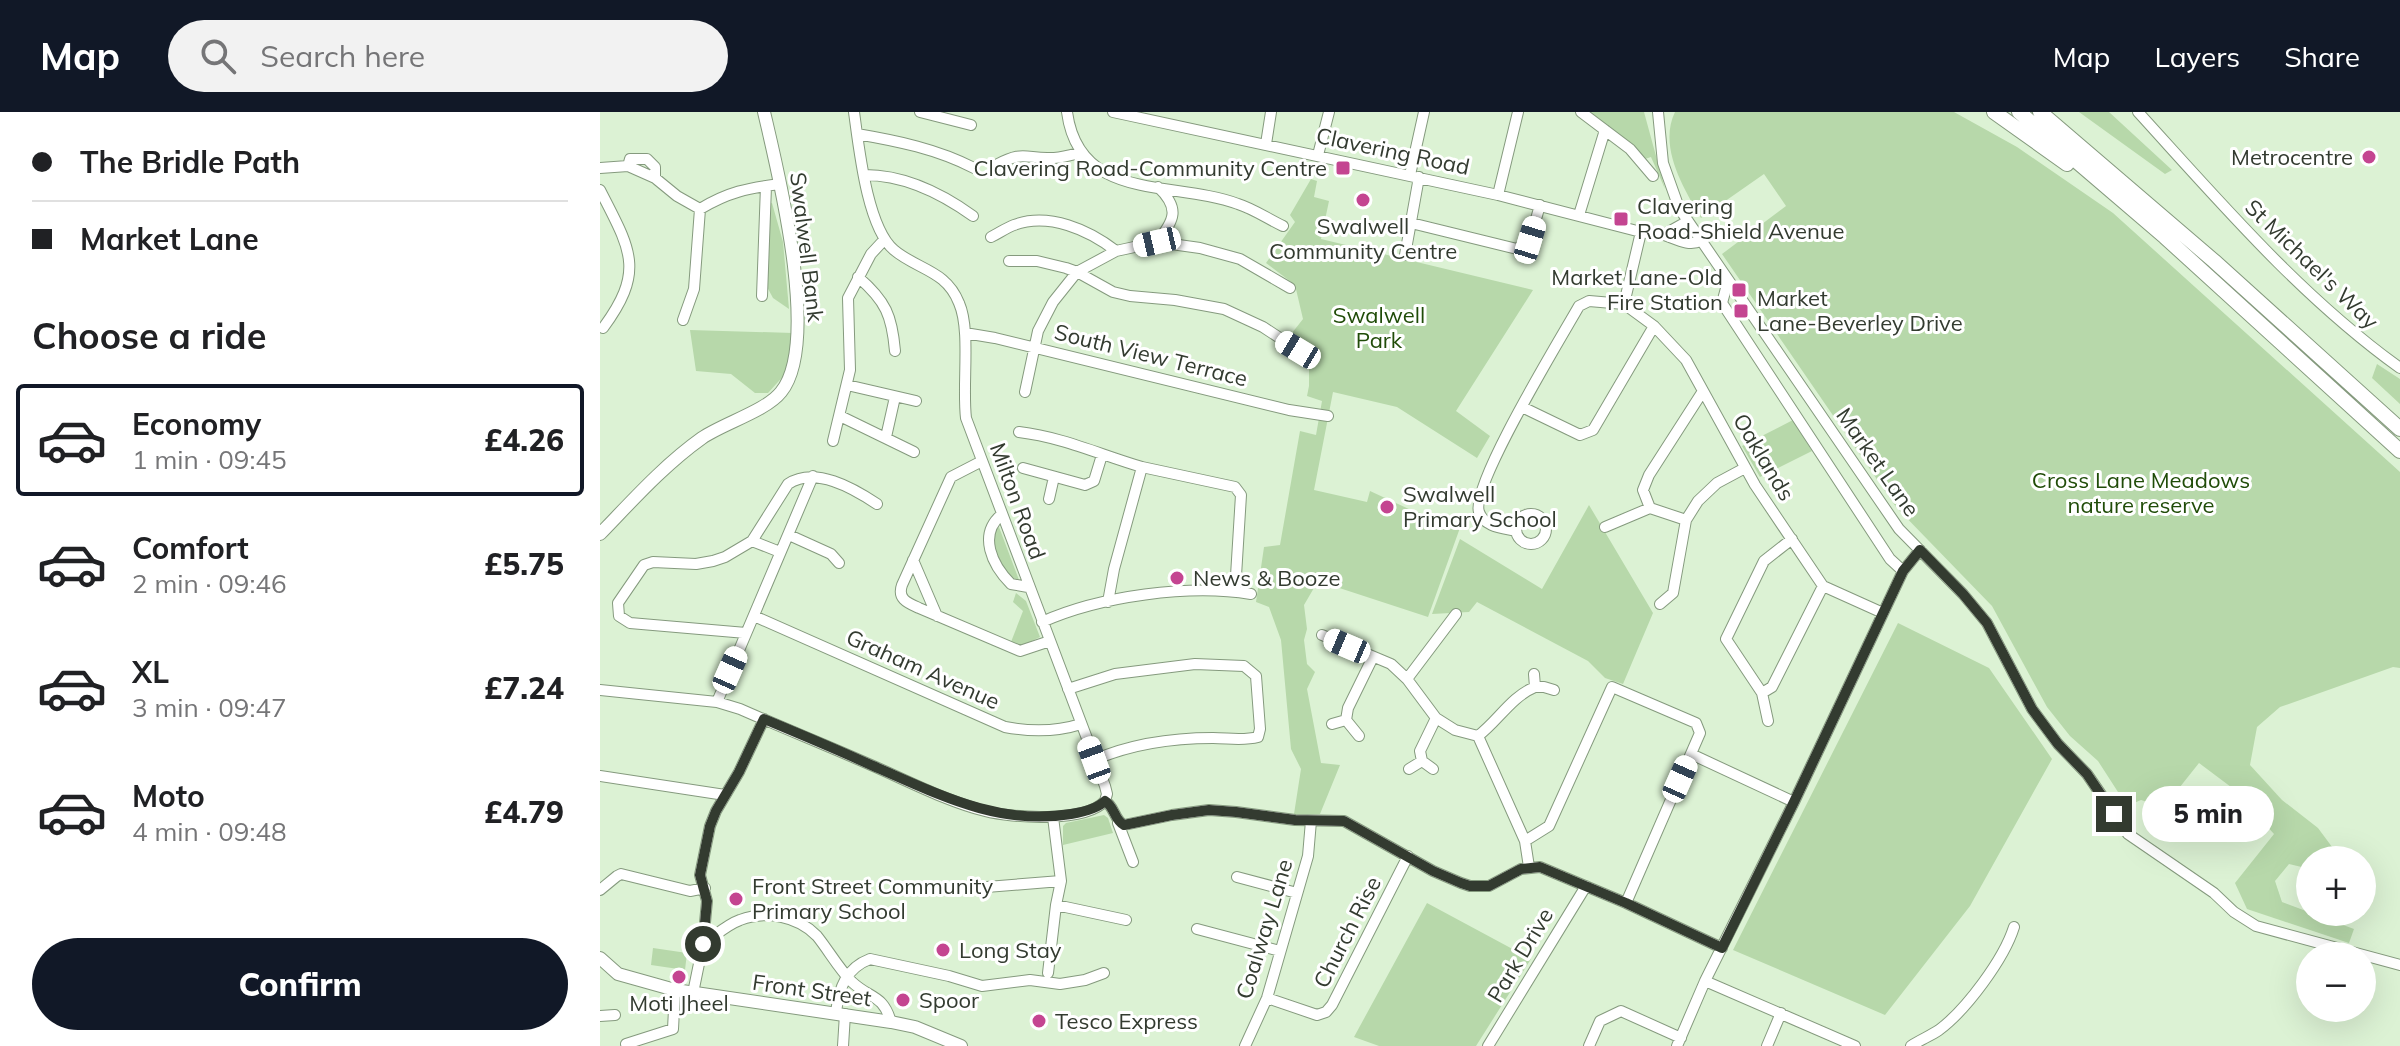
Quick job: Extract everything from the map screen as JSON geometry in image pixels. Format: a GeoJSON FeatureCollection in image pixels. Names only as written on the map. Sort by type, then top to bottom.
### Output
{"type":"FeatureCollection","features":[{"type":"Feature","properties":{"kind":"highway"},"geometry":{"type":"LineString","coordinates":[[1994,112],[2061,159],[2157,241],[2202,272]]}},
{"type":"Feature","properties":{"kind":"highway"},"geometry":{"type":"LineString","coordinates":[[2019,112],[2154,227],[2400,451]]}},
{"type":"Feature","properties":{"kind":"highway"},"geometry":{"type":"LineString","coordinates":[[2040,112],[2181,232],[2400,429]]}},
{"type":"Feature","properties":{"kind":"highway"},"geometry":{"type":"LineString","coordinates":[[2054,112],[2181,232]]}},
{"type":"Feature","properties":{"kind":"main road","name":"Swalwell Bank"},"geometry":{"type":"LineString","coordinates":[[600,534],[690,447],[734,419],[773,400],[793,370],[798,323],[790,241],[764,112]]}},
{"type":"Feature","properties":{"kind":"main road"},"geometry":{"type":"LineString","coordinates":[[600,958],[605,970]]}},
{"type":"Feature","properties":{"kind":"main road","name":"Front Street"},"geometry":{"type":"LineString","coordinates":[[605,970],[675,990],[840,1013],[915,1027],[961,1046]]}},
{"type":"Feature","properties":{"kind":"street"},"geometry":{"type":"LineString","coordinates":[[833,441],[850,370],[848,298],[871,254],[884,240],[875,222],[854,112]]}},
{"type":"Feature","properties":{"kind":"street"},"geometry":{"type":"LineString","coordinates":[[920,112],[971,125]]}},
{"type":"Feature","properties":{"kind":"street"},"geometry":{"type":"LineString","coordinates":[[1067,112],[1069,132],[1080,153],[1096,168],[1121,180],[1237,203],[1283,226]]}},
{"type":"Feature","properties":{"kind":"street","name":"Clavering Road"},"geometry":{"type":"LineString","coordinates":[[1113,112],[1136,114],[1415,176],[1694,244],[1701,241]]}},
{"type":"Feature","properties":{"kind":"street"},"geometry":{"type":"LineString","coordinates":[[1266,144],[1271,112]]}},
{"type":"Feature","properties":{"kind":"street"},"geometry":{"type":"LineString","coordinates":[[1318,155],[1329,112]]}},
{"type":"Feature","properties":{"kind":"street"},"geometry":{"type":"LineString","coordinates":[[1405,255],[1424,112]]}},
{"type":"Feature","properties":{"kind":"street"},"geometry":{"type":"LineString","coordinates":[[1498,195],[1518,112]]}},
{"type":"Feature","properties":{"kind":"street"},"geometry":{"type":"LineString","coordinates":[[1581,112],[1630,149],[1653,176]]}},
{"type":"Feature","properties":{"kind":"street","name":"Market Lane"},"geometry":{"type":"LineString","coordinates":[[1658,112],[1663,163],[1679,208],[1899,529],[1987,623],[2032,709],[2058,744],[2087,774],[2128,834],[2256,926],[2400,965]]}},
{"type":"Feature","properties":{"kind":"street","name":"St Michael's Way"},"geometry":{"type":"LineString","coordinates":[[2138,112],[2276,260],[2368,344],[2400,368]]}},
{"type":"Feature","properties":{"kind":"street"},"geometry":{"type":"LineString","coordinates":[[1579,215],[1605,130]]}},
{"type":"Feature","properties":{"kind":"street"},"geometry":{"type":"LineString","coordinates":[[857,134],[937,151],[974,168]]}},
{"type":"Feature","properties":{"kind":"street"},"geometry":{"type":"LineString","coordinates":[[996,165],[1011,157],[1060,158],[1080,153]]}},
{"type":"Feature","properties":{"kind":"street"},"geometry":{"type":"LineString","coordinates":[[600,168],[628,166],[655,178],[700,209]]}},
{"type":"Feature","properties":{"kind":"street"},"geometry":{"type":"LineString","coordinates":[[865,175],[885,175],[912,184],[946,198],[973,216]]}},
{"type":"Feature","properties":{"kind":"street"},"geometry":{"type":"LineString","coordinates":[[700,209],[741,189],[780,184]]}},
{"type":"Feature","properties":{"kind":"street"},"geometry":{"type":"LineString","coordinates":[[762,296],[766,186]]}},
{"type":"Feature","properties":{"kind":"street"},"geometry":{"type":"LineString","coordinates":[[1157,242],[1168,229],[1174,213],[1169,198],[1158,187]]}},
{"type":"Feature","properties":{"kind":"street"},"geometry":{"type":"LineString","coordinates":[[600,190],[622,235],[630,264],[628,287],[603,328]]}},
{"type":"Feature","properties":{"kind":"street"},"geometry":{"type":"LineString","coordinates":[[1411,223],[1517,249],[1530,240],[1540,205]]}},
{"type":"Feature","properties":{"kind":"street"},"geometry":{"type":"LineString","coordinates":[[683,320],[694,289],[700,209]]}},
{"type":"Feature","properties":{"kind":"street"},"geometry":{"type":"LineString","coordinates":[[991,237],[1017,224],[1043,221],[1075,227],[1099,237],[1116,251]]}},
{"type":"Feature","properties":{"kind":"street"},"geometry":{"type":"LineString","coordinates":[[1663,235],[1688,221]]}},
{"type":"Feature","properties":{"kind":"street"},"geometry":{"type":"LineString","coordinates":[[1516,531],[1491,525],[1480,516],[1477,503],[1503,440],[1579,306],[1589,301],[1624,304],[1641,232]]}},
{"type":"Feature","properties":{"kind":"street","name":"Milton Road"},"geometry":{"type":"LineString","coordinates":[[884,240],[896,252],[944,278],[959,301],[965,333],[963,391],[966,418],[1105,786],[1105,801],[1111,805],[1118,821]]}},
{"type":"Feature","properties":{"kind":"street"},"geometry":{"type":"LineString","coordinates":[[1025,392],[1038,331],[1053,302],[1077,272],[1116,251],[1157,242],[1200,248],[1240,259],[1290,288]]}},
{"type":"Feature","properties":{"kind":"street"},"geometry":{"type":"LineString","coordinates":[[1009,261],[1037,261],[1077,272],[1099,286],[1121,294],[1224,309],[1263,327],[1298,350]]}},
{"type":"Feature","properties":{"kind":"street"},"geometry":{"type":"LineString","coordinates":[[858,277],[890,314],[895,351]]}},
{"type":"Feature","properties":{"kind":"street"},"geometry":{"type":"LineString","coordinates":[[1728,281],[1722,303],[1890,559],[1903,571]]}},
{"type":"Feature","properties":{"kind":"street","name":"Oaklands"},"geometry":{"type":"LineString","coordinates":[[1624,304],[1654,326],[1686,360],[1745,468],[1823,586]]}},
{"type":"Feature","properties":{"kind":"street"},"geometry":{"type":"LineString","coordinates":[[1522,407],[1580,435],[1593,430],[1654,326]]}},
{"type":"Feature","properties":{"kind":"street","name":"South View Terrace"},"geometry":{"type":"LineString","coordinates":[[965,333],[1289,410],[1328,416]]}},
{"type":"Feature","properties":{"kind":"street"},"geometry":{"type":"LineString","coordinates":[[847,385],[916,401]]}},
{"type":"Feature","properties":{"kind":"street"},"geometry":{"type":"LineString","coordinates":[[1650,508],[1643,490],[1649,475],[1703,391]]}},
{"type":"Feature","properties":{"kind":"street"},"geometry":{"type":"LineString","coordinates":[[886,437],[895,397]]}},
{"type":"Feature","properties":{"kind":"street"},"geometry":{"type":"LineString","coordinates":[[840,416],[914,452]]}},
{"type":"Feature","properties":{"kind":"street"},"geometry":{"type":"LineString","coordinates":[[1019,432],[1091,448],[1102,455],[1142,467],[1235,487],[1241,495],[1235,592]]}},
{"type":"Feature","properties":{"kind":"street"},"geometry":{"type":"LineString","coordinates":[[1023,468],[1085,485],[1094,481],[1102,455]]}},
{"type":"Feature","properties":{"kind":"street"},"geometry":{"type":"LineString","coordinates":[[982,461],[951,477],[900,589],[906,602],[1020,651],[1050,641]]}},
{"type":"Feature","properties":{"kind":"street"},"geometry":{"type":"LineString","coordinates":[[1108,602],[1111,580],[1142,467]]}},
{"type":"Feature","properties":{"kind":"street"},"geometry":{"type":"LineString","coordinates":[[1660,604],[1673,593],[1686,520],[1698,501],[1717,483],[1745,468]]}},
{"type":"Feature","properties":{"kind":"street"},"geometry":{"type":"LineString","coordinates":[[746,633],[630,623],[619,616],[618,603],[644,565],[663,561],[696,564],[713,561],[752,541],[788,484],[803,476],[826,479],[877,504]]}},
{"type":"Feature","properties":{"kind":"street"},"geometry":{"type":"LineString","coordinates":[[717,702],[813,476]]}},
{"type":"Feature","properties":{"kind":"street"},"geometry":{"type":"LineString","coordinates":[[1049,499],[1054,477]]}},
{"type":"Feature","properties":{"kind":"street"},"geometry":{"type":"LineString","coordinates":[[1605,527],[1650,508],[1686,520]]}},
{"type":"Feature","properties":{"kind":"street"},"geometry":{"type":"LineString","coordinates":[[1001,515],[990,532],[992,559],[1011,584],[1028,587]]}},
{"type":"Feature","properties":{"kind":"street"},"geometry":{"type":"LineString","coordinates":[[789,535],[831,554],[839,563]]}},
{"type":"Feature","properties":{"kind":"street"},"geometry":{"type":"LineString","coordinates":[[1768,721],[1762,693],[1726,639],[1764,561],[1792,539]]}},
{"type":"Feature","properties":{"kind":"street"},"geometry":{"type":"LineString","coordinates":[[752,541],[780,552]]}},
{"type":"Feature","properties":{"kind":"street"},"geometry":{"type":"LineString","coordinates":[[1589,1046],[1600,1021],[1621,1011],[1679,1042],[1705,981],[1903,571],[1920,550]]}},
{"type":"Feature","properties":{"kind":"street"},"geometry":{"type":"LineString","coordinates":[[913,560],[937,616]]}},
{"type":"Feature","properties":{"kind":"street"},"geometry":{"type":"LineString","coordinates":[[1762,693],[1772,687],[1823,586],[1883,613]]}},
{"type":"Feature","properties":{"kind":"street"},"geometry":{"type":"LineString","coordinates":[[1042,622],[1108,602],[1170,593],[1251,594]]}},
{"type":"Feature","properties":{"kind":"street"},"geometry":{"type":"LineString","coordinates":[[1407,679],[1456,614]]}},
{"type":"Feature","properties":{"kind":"street","name":"Graham Avenue"},"geometry":{"type":"LineString","coordinates":[[754,616],[1005,727],[1051,731],[1081,724]]}},
{"type":"Feature","properties":{"kind":"street"},"geometry":{"type":"LineString","coordinates":[[1322,635],[1391,664],[1407,679],[1436,718],[1455,730],[1478,736]]}},
{"type":"Feature","properties":{"kind":"street"},"geometry":{"type":"LineString","coordinates":[[1359,736],[1346,720],[1348,708],[1373,657]]}},
{"type":"Feature","properties":{"kind":"street"},"geometry":{"type":"LineString","coordinates":[[1068,689],[1115,674],[1195,664],[1244,666],[1256,676],[1258,737],[1163,741],[1094,760]]}},
{"type":"Feature","properties":{"kind":"street"},"geometry":{"type":"LineString","coordinates":[[1534,674],[1535,687]]}},
{"type":"Feature","properties":{"kind":"street"},"geometry":{"type":"LineString","coordinates":[[1478,736],[1516,697],[1535,687],[1554,690]]}},
{"type":"Feature","properties":{"kind":"street"},"geometry":{"type":"LineString","coordinates":[[1525,841],[1549,826],[1612,687],[1696,723],[1700,733],[1626,903]]}},
{"type":"Feature","properties":{"kind":"street"},"geometry":{"type":"LineString","coordinates":[[600,690],[717,702],[740,709],[948,799],[987,812],[1053,817],[1098,807],[1105,801]]}},
{"type":"Feature","properties":{"kind":"street"},"geometry":{"type":"LineString","coordinates":[[1433,769],[1422,761],[1420,751],[1436,718]]}},
{"type":"Feature","properties":{"kind":"street"},"geometry":{"type":"LineString","coordinates":[[693,993],[703,944],[707,901],[700,875],[710,826],[764,719]]}},
{"type":"Feature","properties":{"kind":"street"},"geometry":{"type":"LineString","coordinates":[[1332,724],[1346,720]]}},
{"type":"Feature","properties":{"kind":"street"},"geometry":{"type":"LineString","coordinates":[[1478,736],[1525,841],[1529,867]]}},
{"type":"Feature","properties":{"kind":"street"},"geometry":{"type":"LineString","coordinates":[[1691,754],[1794,802]]}},
{"type":"Feature","properties":{"kind":"street"},"geometry":{"type":"LineString","coordinates":[[1409,769],[1422,761]]}},
{"type":"Feature","properties":{"kind":"street"},"geometry":{"type":"LineString","coordinates":[[600,776],[725,795]]}},
{"type":"Feature","properties":{"kind":"street"},"geometry":{"type":"LineString","coordinates":[[1118,821],[1126,825],[1209,810],[1311,821],[1344,821],[1444,876],[1470,886],[1489,886],[1521,869],[1540,867],[1722,948]]}},
{"type":"Feature","properties":{"kind":"street"},"geometry":{"type":"LineString","coordinates":[[1048,973],[1061,881],[1053,817]]}},
{"type":"Feature","properties":{"kind":"street"},"geometry":{"type":"LineString","coordinates":[[1118,821],[1133,862]]}},
{"type":"Feature","properties":{"kind":"street","name":"Coalway Lane"},"geometry":{"type":"LineString","coordinates":[[1245,1046],[1267,998],[1308,856],[1311,821]]}},
{"type":"Feature","properties":{"kind":"street","name":"Church Rise"},"geometry":{"type":"LineString","coordinates":[[1267,998],[1317,1015],[1326,1012],[1408,856]]}},
{"type":"Feature","properties":{"kind":"street"},"geometry":{"type":"LineString","coordinates":[[600,890],[621,874],[690,891],[705,888]]}},
{"type":"Feature","properties":{"kind":"street"},"geometry":{"type":"LineString","coordinates":[[1237,877],[1297,893]]}},
{"type":"Feature","properties":{"kind":"street"},"geometry":{"type":"LineString","coordinates":[[949,890],[1061,881]]}},
{"type":"Feature","properties":{"kind":"street","name":"Park Drive"},"geometry":{"type":"LineString","coordinates":[[1488,1046],[1586,886]]}},
{"type":"Feature","properties":{"kind":"street"},"geometry":{"type":"LineString","coordinates":[[1056,905],[1126,920]]}},
{"type":"Feature","properties":{"kind":"street"},"geometry":{"type":"LineString","coordinates":[[703,944],[738,920],[756,916],[783,917],[811,929],[855,985],[881,1000],[891,1022]]}},
{"type":"Feature","properties":{"kind":"street"},"geometry":{"type":"LineString","coordinates":[[1911,1046],[1937,1031],[1968,1002],[2010,940],[2014,927]]}},
{"type":"Feature","properties":{"kind":"street"},"geometry":{"type":"LineString","coordinates":[[1197,929],[1280,951]]}},
{"type":"Feature","properties":{"kind":"street"},"geometry":{"type":"LineString","coordinates":[[843,1046],[840,1013],[842,983],[846,975],[870,959],[982,986],[1030,980],[1060,984],[1104,973]]}},
{"type":"Feature","properties":{"kind":"street"},"geometry":{"type":"LineString","coordinates":[[1705,981],[1855,1046]]}},
{"type":"Feature","properties":{"kind":"street"},"geometry":{"type":"LineString","coordinates":[[626,1044],[673,1029],[675,990]]}},
{"type":"Feature","properties":{"kind":"street"},"geometry":{"type":"LineString","coordinates":[[1767,1046],[1781,1013]]}},
{"type":"Feature","properties":{"kind":"street"},"geometry":{"type":"LineString","coordinates":[[600,1016],[615,1015]]}},
{"type":"Feature","properties":{"kind":"green space"},"geometry":{"type":"Polygon","coordinates":[[[1590,112],[1644,112],[1665,189],[1651,157],[1645,159],[1590,112]]]}},
{"type":"Feature","properties":{"kind":"green space","name":"Cross Lane Meadows nature reserve"},"geometry":{"type":"Polygon","coordinates":[[[1675,112],[1954,112],[2017,147],[2113,213],[2400,472],[2400,668],[2393,667],[2280,707],[2257,727],[2250,765],[2282,800],[2318,828],[2331,846],[2296,846],[2296,866],[2289,864],[2275,881],[2282,902],[2296,907],[2296,925],[2247,909],[2235,883],[2274,834],[2231,787],[2199,763],[2164,807],[2141,800],[2127,806],[2098,761],[2070,736],[2047,707],[1992,606],[1896,507],[1722,254],[1786,206],[1764,174],[1701,218],[1675,167],[1671,153],[1671,125],[1675,112]]]}},
{"type":"Feature","properties":{"kind":"green space"},"geometry":{"type":"Polygon","coordinates":[[[2079,112],[2109,112],[2172,170],[2165,174],[2079,112]]]}},
{"type":"Feature","properties":{"kind":"green space","name":"Swalwell Park"},"geometry":{"type":"Polygon","coordinates":[[[1311,179],[1317,181],[1314,197],[1329,201],[1321,239],[1533,290],[1456,411],[1490,436],[1477,458],[1397,407],[1333,392],[1314,490],[1367,502],[1370,491],[1411,510],[1461,525],[1428,617],[1318,581],[1304,605],[1307,664],[1315,672],[1307,689],[1321,763],[1340,765],[1320,814],[1294,814],[1301,769],[1291,749],[1281,640],[1269,607],[1256,602],[1264,547],[1280,545],[1300,431],[1316,435],[1322,401],[1307,396],[1309,349],[1292,333],[1303,319],[1295,285],[1266,263],[1295,222],[1290,215],[1311,179]]]}},
{"type":"Feature","properties":{"kind":"green space"},"geometry":{"type":"Polygon","coordinates":[[[772,203],[783,242],[789,309],[773,298],[766,285],[769,204],[772,203]]]}},
{"type":"Feature","properties":{"kind":"green space"},"geometry":{"type":"Polygon","coordinates":[[[690,330],[793,333],[788,371],[768,393],[755,393],[731,374],[696,371],[690,330]]]}},
{"type":"Feature","properties":{"kind":"green space"},"geometry":{"type":"Polygon","coordinates":[[[2377,364],[2400,379],[2400,404],[2372,378],[2377,364]]]}},
{"type":"Feature","properties":{"kind":"green space"},"geometry":{"type":"Polygon","coordinates":[[[1793,420],[1812,451],[1760,477],[1742,446],[1793,420]]]}},
{"type":"Feature","properties":{"kind":"green space"},"geometry":{"type":"Polygon","coordinates":[[[1589,505],[1653,613],[1623,684],[1605,678],[1588,661],[1477,602],[1469,612],[1432,614],[1460,539],[1542,589],[1589,505]]]}},
{"type":"Feature","properties":{"kind":"green space"},"geometry":{"type":"Polygon","coordinates":[[[999,527],[1019,580],[1007,573],[999,561],[994,532],[999,527]]]}},
{"type":"Feature","properties":{"kind":"green space"},"geometry":{"type":"Polygon","coordinates":[[[1016,593],[1026,601],[1040,637],[1022,646],[1011,642],[1023,611],[1013,602],[1016,593]]]}},
{"type":"Feature","properties":{"kind":"green space"},"geometry":{"type":"Polygon","coordinates":[[[1898,623],[1989,668],[2052,759],[1970,906],[1885,1015],[1733,950],[1898,623]]]}},
{"type":"Feature","properties":{"kind":"green space"},"geometry":{"type":"Polygon","coordinates":[[[1104,815],[1113,833],[1063,845],[1063,826],[1066,823],[1104,815]]]}},
{"type":"Feature","properties":{"kind":"green space"},"geometry":{"type":"Polygon","coordinates":[[[1427,903],[1531,959],[1476,1046],[1379,1046],[1354,1037],[1427,903]]]}},
{"type":"Feature","properties":{"kind":"green space","name":"Cross Lane Meadows nature reserve"},"geometry":{"type":"Polygon","coordinates":[[[2298,926],[2346,926],[2354,929],[2349,942],[2298,926]]]}},
{"type":"Feature","properties":{"kind":"green space"},"geometry":{"type":"Polygon","coordinates":[[[653,948],[687,953],[685,970],[651,965],[653,948]]]}},
{"type":"Feature","properties":{"kind":"place","name":"Metrocentre"},"geometry":{"type":"Point","coordinates":[2369,157]}},
{"type":"Feature","properties":{"kind":"place","name":"Clavering Road-Community Centre"},"geometry":{"type":"Point","coordinates":[1343,168]}},
{"type":"Feature","properties":{"kind":"place","name":"Swalwell Community Centre"},"geometry":{"type":"Point","coordinates":[1363,200]}},
{"type":"Feature","properties":{"kind":"place","name":"Clavering Road-Shield Avenue"},"geometry":{"type":"Point","coordinates":[1621,219]}},
{"type":"Feature","properties":{"kind":"place","name":"Market Lane-Old Fire Station"},"geometry":{"type":"Point","coordinates":[1739,290]}},
{"type":"Feature","properties":{"kind":"place","name":"Market Lane-Beverley Drive"},"geometry":{"type":"Point","coordinates":[1741,311]}},
{"type":"Feature","properties":{"kind":"place","name":"Swalwell Primary School"},"geometry":{"type":"Point","coordinates":[1387,507]}},
{"type":"Feature","properties":{"kind":"place","name":"News & Booze"},"geometry":{"type":"Point","coordinates":[1177,578]}},
{"type":"Feature","properties":{"kind":"place","name":"Front Street Community Primary School"},"geometry":{"type":"Point","coordinates":[736,899]}},
{"type":"Feature","properties":{"kind":"place","name":"Long Stay"},"geometry":{"type":"Point","coordinates":[943,950]}},
{"type":"Feature","properties":{"kind":"place","name":"Moti Jheel"},"geometry":{"type":"Point","coordinates":[679,977]}},
{"type":"Feature","properties":{"kind":"place","name":"Spoor"},"geometry":{"type":"Point","coordinates":[903,1000]}},
{"type":"Feature","properties":{"kind":"place","name":"Tesco Express"},"geometry":{"type":"Point","coordinates":[1039,1021]}},
{"type":"Feature","properties":{"kind":"route"},"geometry":{"type":"LineString","coordinates":[[703,944],[707,901],[700,875],[710,826],[764,719],[948,799],[987,812],[1053,817],[1098,807],[1105,801],[1111,805],[1122,825],[1209,810],[1295,820],[1344,821],[1454,881],[1470,886],[1489,886],[1521,869],[1540,867],[1722,948],[1903,571],[1920,550],[1987,623],[2032,709],[2058,744],[2087,774],[2114,814]]}}]}
